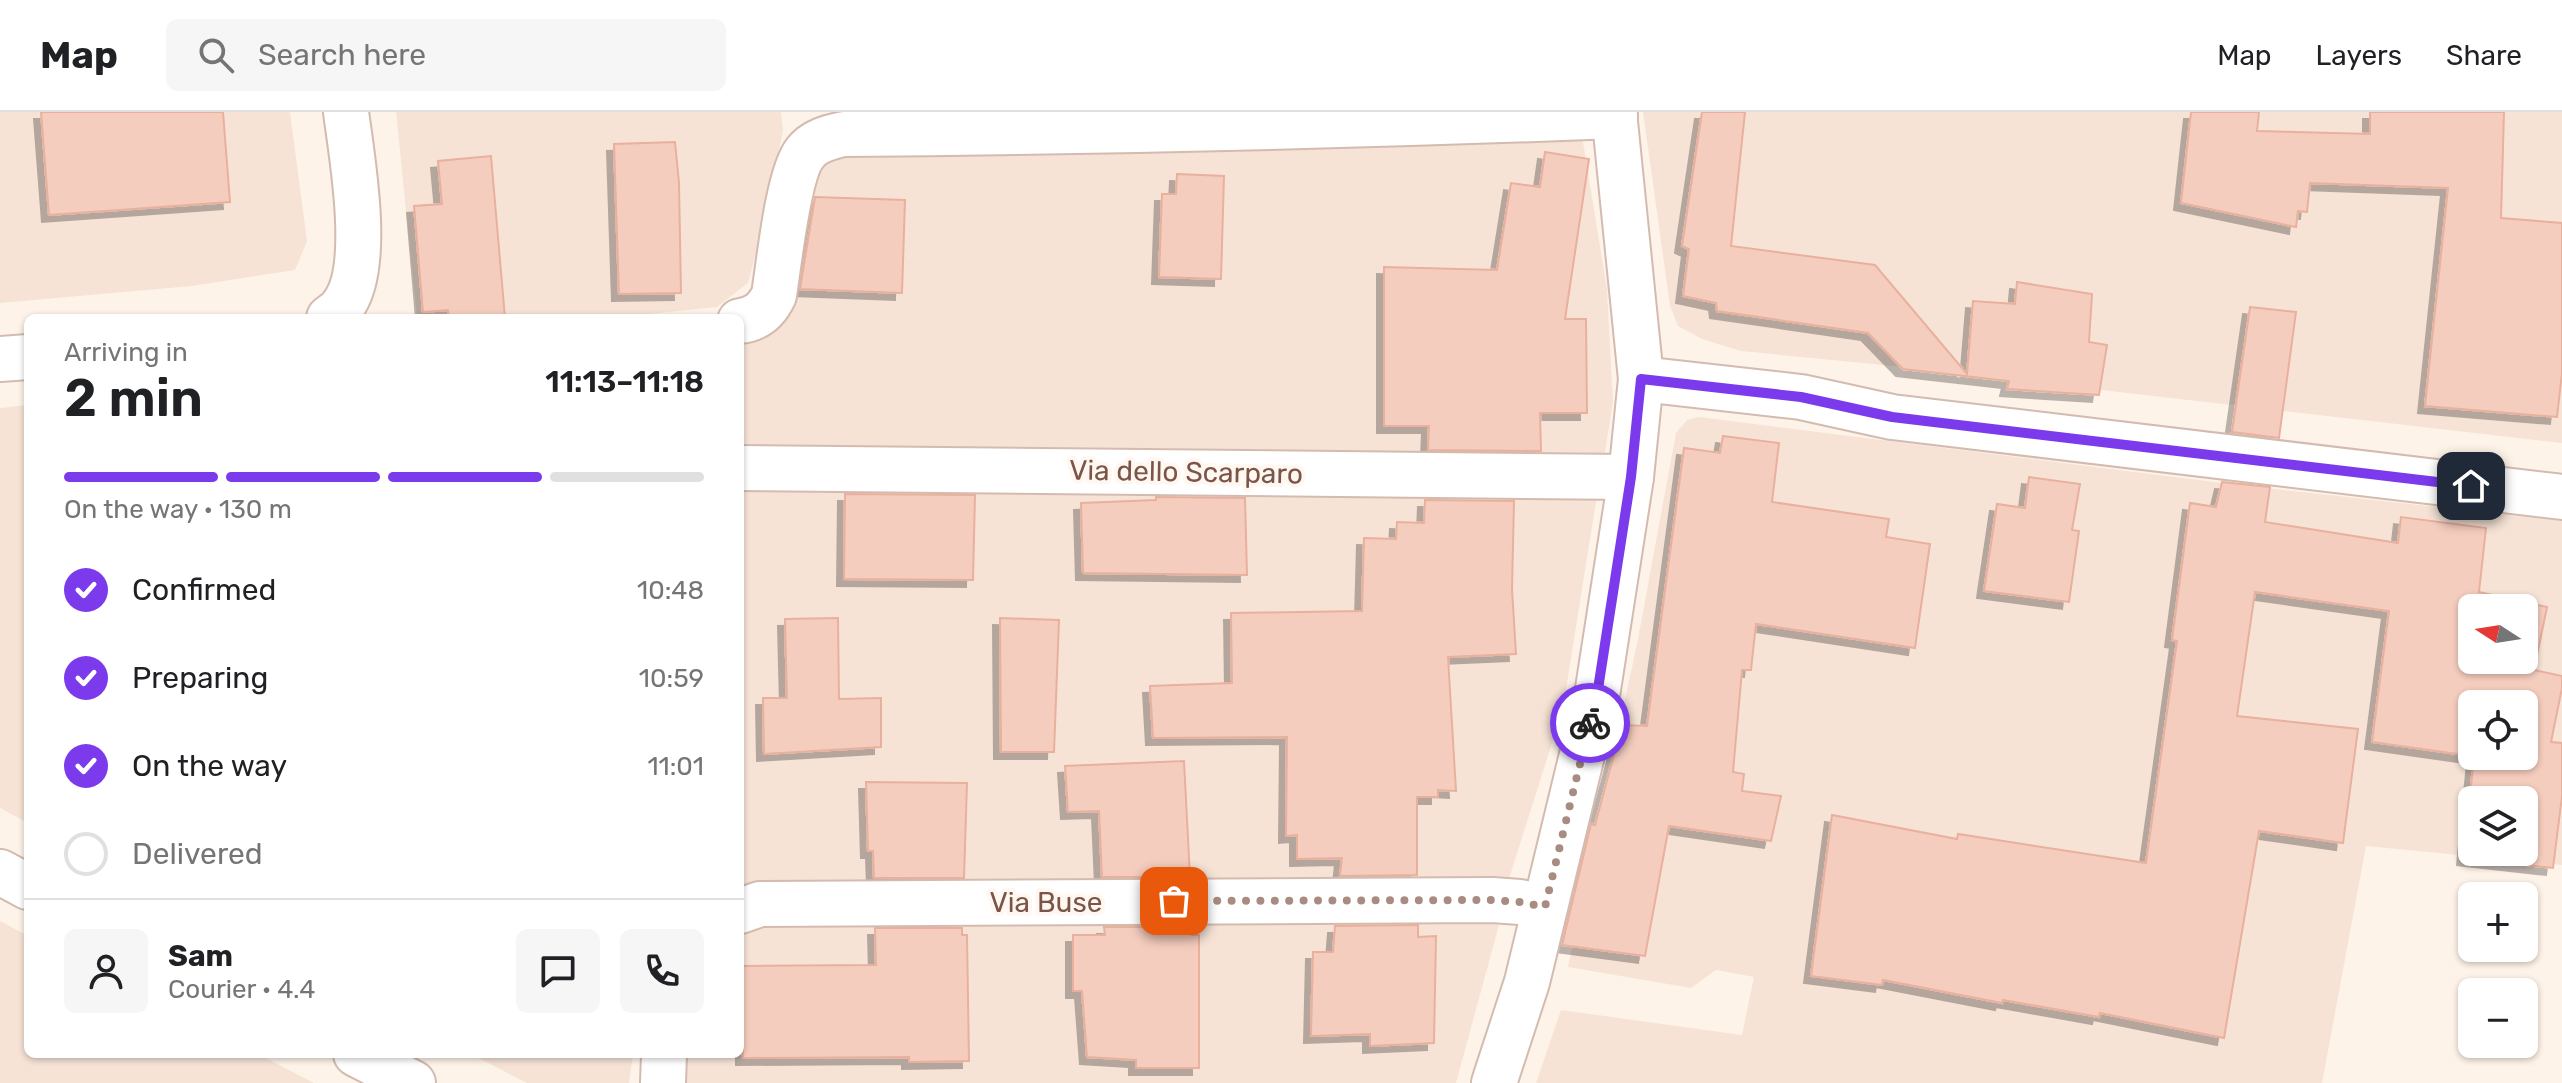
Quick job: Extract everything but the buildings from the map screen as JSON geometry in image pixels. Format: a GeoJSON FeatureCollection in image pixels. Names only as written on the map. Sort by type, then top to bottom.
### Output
{"type":"FeatureCollection","features":[{"type":"Feature","properties":{"kind":"street"},"geometry":{"type":"LineString","coordinates":[[345,314],[357,256],[357,204],[346,112]]}},
{"type":"Feature","properties":{"kind":"street"},"geometry":{"type":"LineString","coordinates":[[744,320],[757,316],[774,295],[794,175],[806,150],[830,136],[1366,125],[1614,114],[1641,379],[1631,477],[1598,689],[1527,982],[1494,1083]]}},
{"type":"Feature","properties":{"kind":"street"},"geometry":{"type":"LineString","coordinates":[[0,359],[24,357]]}},
{"type":"Feature","properties":{"kind":"street"},"geometry":{"type":"LineString","coordinates":[[1641,379],[1801,397],[1892,417],[2562,497]]}},
{"type":"Feature","properties":{"kind":"street","name":"Via dello Scarparo"},"geometry":{"type":"LineString","coordinates":[[744,468],[1631,477]]}},
{"type":"Feature","properties":{"kind":"street"},"geometry":{"type":"LineString","coordinates":[[0,872],[24,885]]}},
{"type":"Feature","properties":{"kind":"street","name":"Via Buse"},"geometry":{"type":"LineString","coordinates":[[744,910],[760,904],[1492,900],[1545,907]]}},
{"type":"Feature","properties":{"kind":"street"},"geometry":{"type":"LineString","coordinates":[[364,1058],[413,1083]]}},
{"type":"Feature","properties":{"kind":"street"},"geometry":{"type":"LineString","coordinates":[[663,1083],[664,1058]]}},
{"type":"Feature","properties":{"kind":"shaded area"},"geometry":{"type":"Polygon","coordinates":[[[0,112],[290,112],[307,241],[295,270],[192,286],[0,303],[0,112]]]}},
{"type":"Feature","properties":{"kind":"shaded area"},"geometry":{"type":"Polygon","coordinates":[[[396,112],[781,112],[783,130],[767,211],[748,283],[717,307],[648,314],[417,314],[396,112]]]}},
{"type":"Feature","properties":{"kind":"shaded area"},"geometry":{"type":"Polygon","coordinates":[[[1643,112],[2562,112],[2562,443],[1741,351],[1702,339],[1678,326],[1670,306],[1643,112]]]}},
{"type":"Feature","properties":{"kind":"shaded area"},"geometry":{"type":"Polygon","coordinates":[[[1582,136],[1607,289],[1613,402],[1604,458],[908,453],[744,445],[744,324],[811,165],[848,146],[1582,136]]]}},
{"type":"Feature","properties":{"kind":"shaded area"},"geometry":{"type":"Polygon","coordinates":[[[24,405],[24,821],[0,808],[0,408],[24,405]]]}},
{"type":"Feature","properties":{"kind":"shaded area"},"geometry":{"type":"Polygon","coordinates":[[[1699,417],[2222,483],[2562,521],[2562,865],[2538,863],[2538,786],[2458,786],[2458,855],[2366,846],[2322,1083],[1536,1083],[1561,1010],[1742,1035],[1754,977],[1716,970],[1691,988],[1568,967],[1638,639],[1676,433],[1687,420],[1699,417]]]}},
{"type":"Feature","properties":{"kind":"shaded area"},"geometry":{"type":"Polygon","coordinates":[[[744,481],[1598,489],[1563,708],[1508,882],[744,889],[744,481]]]}},
{"type":"Feature","properties":{"kind":"shaded area"},"geometry":{"type":"Polygon","coordinates":[[[1457,914],[1499,925],[1456,1083],[680,1083],[679,1058],[744,1058],[744,929],[772,919],[1457,914]]]}},
{"type":"Feature","properties":{"kind":"shaded area"},"geometry":{"type":"Polygon","coordinates":[[[0,921],[24,934],[24,1058],[266,1058],[314,1083],[0,1083],[0,921]]]}},
{"type":"Feature","properties":{"kind":"shaded area"},"geometry":{"type":"Polygon","coordinates":[[[479,1058],[632,1058],[629,1083],[527,1083],[479,1058]]]}},
{"type":"Feature","properties":{"kind":"way so far"},"geometry":{"type":"LineString","coordinates":[[1174,901],[1492,900],[1545,907],[1590,723]]}},
{"type":"Feature","properties":{"kind":"route"},"geometry":{"type":"LineString","coordinates":[[1590,723],[1631,477],[1641,379],[1801,397],[1892,417],[2471,486]]}}]}
